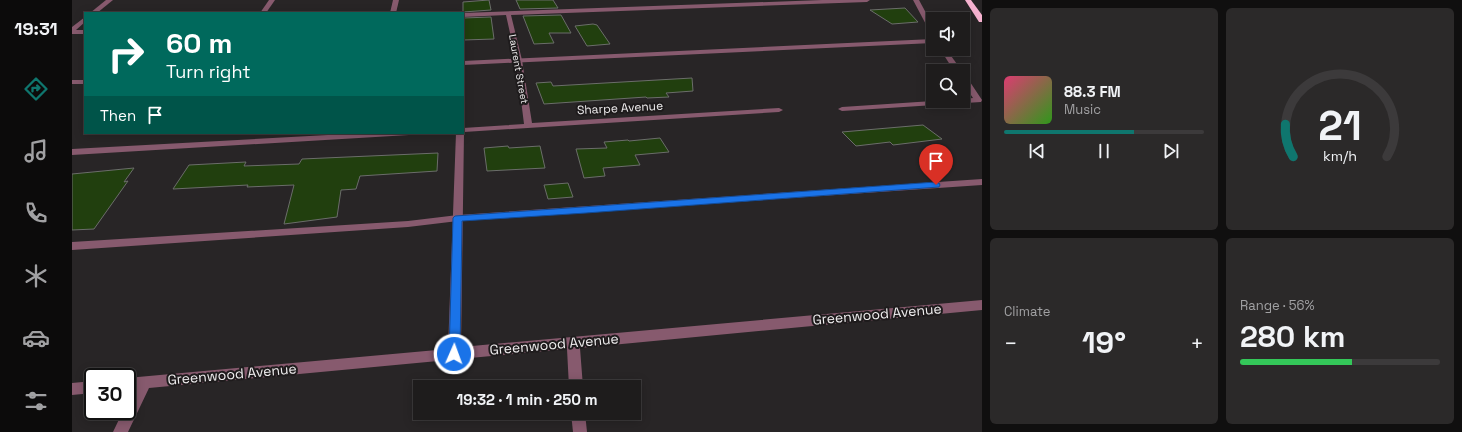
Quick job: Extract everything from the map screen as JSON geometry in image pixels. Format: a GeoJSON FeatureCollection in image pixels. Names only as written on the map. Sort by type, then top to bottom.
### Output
{"type":"FeatureCollection","features":[{"type":"Feature","properties":{"kind":"highway"},"geometry":{"type":"LineString","coordinates":[[968,0],[982,20]]}},
{"type":"Feature","properties":{"kind":"street"},"geometry":{"type":"LineString","coordinates":[[94,12],[110,0]]}},
{"type":"Feature","properties":{"kind":"street"},"geometry":{"type":"LineString","coordinates":[[264,12],[272,0]]}},
{"type":"Feature","properties":{"kind":"street"},"geometry":{"type":"LineString","coordinates":[[393,12],[396,0]]}},
{"type":"Feature","properties":{"kind":"street"},"geometry":{"type":"LineString","coordinates":[[464,15],[867,0]]}},
{"type":"Feature","properties":{"kind":"street"},"geometry":{"type":"LineString","coordinates":[[916,0],[926,19]]}},
{"type":"Feature","properties":{"kind":"street","name":"Laurent Street"},"geometry":{"type":"LineString","coordinates":[[508,13],[518,60],[528,126]]}},
{"type":"Feature","properties":{"kind":"street"},"geometry":{"type":"LineString","coordinates":[[72,31],[84,20]]}},
{"type":"Feature","properties":{"kind":"street"},"geometry":{"type":"LineString","coordinates":[[72,31],[84,32]]}},
{"type":"Feature","properties":{"kind":"street"},"geometry":{"type":"LineString","coordinates":[[970,88],[978,100],[970,101]]}},
{"type":"Feature","properties":{"kind":"street"},"geometry":{"type":"LineString","coordinates":[[842,109],[926,103]]}},
{"type":"Feature","properties":{"kind":"street","name":"Sharpe Avenue"},"geometry":{"type":"LineString","coordinates":[[464,130],[779,110]]}},
{"type":"Feature","properties":{"kind":"street"},"geometry":{"type":"LineString","coordinates":[[72,152],[391,134]]}},
{"type":"Feature","properties":{"kind":"street"},"geometry":{"type":"LineString","coordinates":[[454,354],[460,134]]}},
{"type":"Feature","properties":{"kind":"street","name":"Greenwood Avenue"},"geometry":{"type":"LineString","coordinates":[[136,383],[982,305]]}},
{"type":"Feature","properties":{"kind":"street"},"geometry":{"type":"LineString","coordinates":[[573,342],[576,380]]}},
{"type":"Feature","properties":{"kind":"street"},"geometry":{"type":"LineString","coordinates":[[120,432],[145,382]]}},
{"type":"Feature","properties":{"kind":"street"},"geometry":{"type":"LineString","coordinates":[[72,389],[84,388]]}},
{"type":"Feature","properties":{"kind":"street"},"geometry":{"type":"LineString","coordinates":[[579,420],[580,432]]}},
{"type":"Feature","properties":{"kind":"lane"},"geometry":{"type":"LineString","coordinates":[[464,63],[926,41]]}},
{"type":"Feature","properties":{"kind":"lane"},"geometry":{"type":"LineString","coordinates":[[72,82],[84,82]]}},
{"type":"Feature","properties":{"kind":"lane"},"geometry":{"type":"LineString","coordinates":[[72,246],[408,224],[458,218],[982,182]]}},
{"type":"Feature","properties":{"kind":"building"},"geometry":{"type":"Polygon","coordinates":[[[489,0],[491,10],[463,12],[463,2],[489,0]]]}},
{"type":"Feature","properties":{"kind":"building"},"geometry":{"type":"Polygon","coordinates":[[[516,0],[553,0],[558,8],[520,9],[516,0]]]}},
{"type":"Feature","properties":{"kind":"building"},"geometry":{"type":"Polygon","coordinates":[[[905,8],[918,22],[892,24],[870,10],[905,8]]]}},
{"type":"Feature","properties":{"kind":"building"},"geometry":{"type":"Polygon","coordinates":[[[561,15],[571,33],[549,33],[554,43],[534,44],[523,16],[561,15]]]}},
{"type":"Feature","properties":{"kind":"building"},"geometry":{"type":"Polygon","coordinates":[[[491,17],[494,39],[464,40],[464,18],[491,17]]]}},
{"type":"Feature","properties":{"kind":"building"},"geometry":{"type":"Polygon","coordinates":[[[597,25],[610,44],[587,46],[575,26],[597,25]]]}},
{"type":"Feature","properties":{"kind":"building"},"geometry":{"type":"Polygon","coordinates":[[[692,78],[693,91],[666,93],[669,97],[646,97],[544,104],[536,83],[551,82],[553,86],[692,78]]]}},
{"type":"Feature","properties":{"kind":"building"},"geometry":{"type":"Polygon","coordinates":[[[923,125],[942,139],[893,145],[890,142],[856,146],[842,132],[923,125]]]}},
{"type":"Feature","properties":{"kind":"building"},"geometry":{"type":"Polygon","coordinates":[[[660,138],[669,152],[635,155],[640,165],[603,168],[605,176],[584,178],[576,149],[607,148],[604,142],[660,138]]]}},
{"type":"Feature","properties":{"kind":"building"},"geometry":{"type":"Polygon","coordinates":[[[508,146],[509,148],[540,146],[545,168],[487,171],[484,148],[508,146]]]}},
{"type":"Feature","properties":{"kind":"building"},"geometry":{"type":"Polygon","coordinates":[[[438,153],[437,171],[360,176],[356,189],[341,190],[337,217],[284,224],[294,185],[247,187],[248,185],[173,189],[189,165],[246,162],[244,166],[299,164],[302,159],[438,153]]]}},
{"type":"Feature","properties":{"kind":"building"},"geometry":{"type":"Polygon","coordinates":[[[134,168],[124,182],[128,181],[94,229],[72,230],[72,174],[134,168]]]}},
{"type":"Feature","properties":{"kind":"building"},"geometry":{"type":"Polygon","coordinates":[[[568,183],[573,197],[548,199],[544,185],[568,183]]]}},
{"type":"Feature","properties":{"kind":"route"},"geometry":{"type":"LineString","coordinates":[[454,354],[458,218],[936,185]]}}]}
